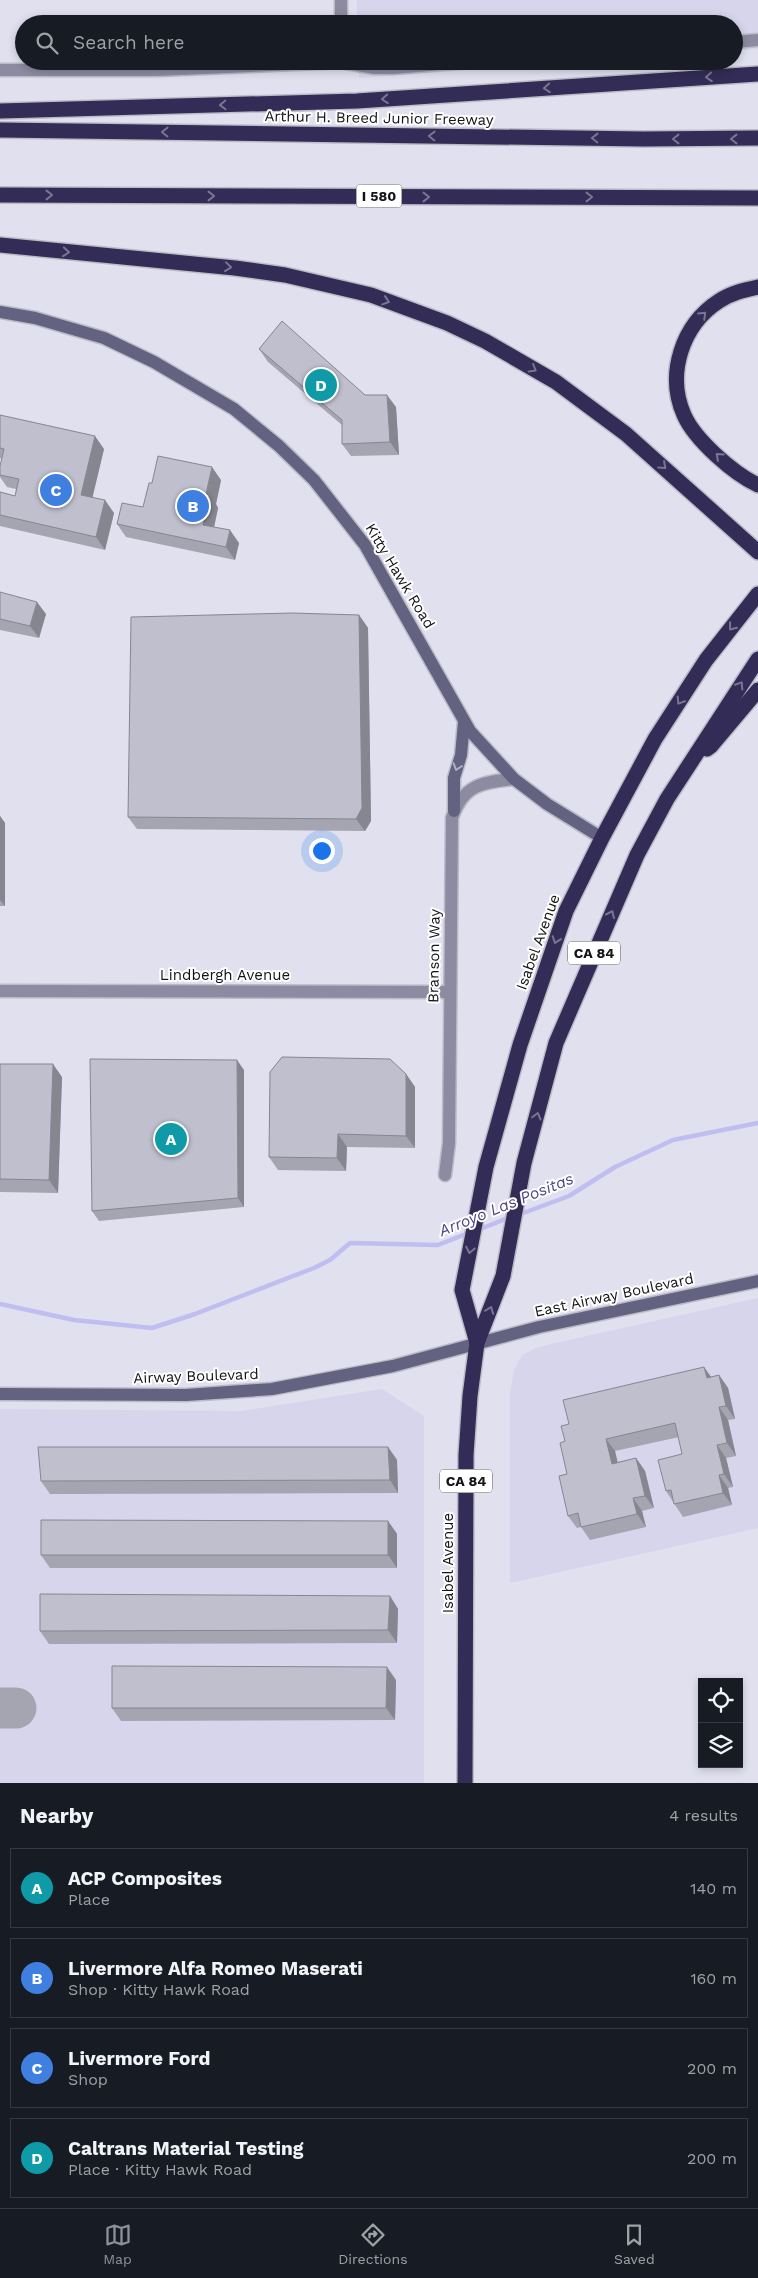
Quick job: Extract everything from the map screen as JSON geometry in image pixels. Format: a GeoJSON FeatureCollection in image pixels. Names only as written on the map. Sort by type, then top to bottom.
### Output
{"type":"FeatureCollection","features":[{"type":"Feature","properties":{"kind":"highway"},"geometry":{"type":"LineString","coordinates":[[0,111],[357,101],[758,74]]}},
{"type":"Feature","properties":{"kind":"highway","name":"Arthur H. Breed Junior Freeway"},"geometry":{"type":"LineString","coordinates":[[0,130],[643,139],[758,138]]}},
{"type":"Feature","properties":{"kind":"highway","name":"I 580"},"geometry":{"type":"LineString","coordinates":[[0,195],[758,198]]}},
{"type":"Feature","properties":{"kind":"highway"},"geometry":{"type":"LineString","coordinates":[[0,245],[235,268],[285,275],[371,295],[447,323],[485,341],[549,378],[626,434],[758,552]]}},
{"type":"Feature","properties":{"kind":"highway"},"geometry":{"type":"LineString","coordinates":[[758,287],[740,291],[719,301],[700,317],[684,341],[677,374],[678,396],[684,416],[696,434],[745,479],[758,485]]}},
{"type":"Feature","properties":{"kind":"highway","name":"Isabel Avenue"},"geometry":{"type":"LineString","coordinates":[[477,1343],[462,1290],[486,1167],[520,1045],[566,911],[602,838],[655,739],[706,660],[758,594]]}},
{"type":"Feature","properties":{"kind":"highway","name":"Isabel Avenue"},"geometry":{"type":"LineString","coordinates":[[465,1783],[466,1455],[470,1396],[477,1343],[503,1276],[524,1163],[556,1043],[637,855],[667,799],[758,659]]}},
{"type":"Feature","properties":{"kind":"highway"},"geometry":{"type":"LineString","coordinates":[[695,756],[711,746],[758,690]]}},
{"type":"Feature","properties":{"kind":"street"},"geometry":{"type":"LineString","coordinates":[[341,0],[341,15]]}},
{"type":"Feature","properties":{"kind":"street"},"geometry":{"type":"LineString","coordinates":[[743,41],[758,40]]}},
{"type":"Feature","properties":{"kind":"street"},"geometry":{"type":"LineString","coordinates":[[0,70],[158,70]]}},
{"type":"Feature","properties":{"kind":"street","name":"Kitty Hawk Road"},"geometry":{"type":"LineString","coordinates":[[0,312],[35,318],[104,338],[154,362],[234,409],[279,446],[314,480],[365,545],[464,722],[514,779],[547,804],[602,838]]}},
{"type":"Feature","properties":{"kind":"street"},"geometry":{"type":"LineString","coordinates":[[454,811],[454,778],[461,755],[464,722]]}},
{"type":"Feature","properties":{"kind":"street","name":"Branson Way"},"geometry":{"type":"LineString","coordinates":[[445,1175],[449,1143],[452,818],[457,803],[467,792],[489,782],[514,779]]}},
{"type":"Feature","properties":{"kind":"street","name":"Lindbergh Avenue"},"geometry":{"type":"LineString","coordinates":[[0,991],[450,992]]}},
{"type":"Feature","properties":{"kind":"street","name":"East Airway Boulevard"},"geometry":{"type":"LineString","coordinates":[[477,1343],[540,1327],[758,1281]]}},
{"type":"Feature","properties":{"kind":"street","name":"Airway Boulevard"},"geometry":{"type":"LineString","coordinates":[[0,1394],[186,1395],[256,1391],[310,1383],[393,1366],[477,1343]]}},
{"type":"Feature","properties":{"kind":"shaded area"},"geometry":{"type":"Polygon","coordinates":[[[357,0],[758,0],[758,49],[743,50],[743,15],[357,15],[357,0]]]}},
{"type":"Feature","properties":{"kind":"shaded area"},"geometry":{"type":"Polygon","coordinates":[[[359,70],[471,70],[359,78],[359,70]]]}},
{"type":"Feature","properties":{"kind":"shaded area"},"geometry":{"type":"Polygon","coordinates":[[[758,1298],[758,1528],[510,1583],[510,1393],[514,1370],[522,1355],[536,1348],[551,1344],[758,1298]]]}},
{"type":"Feature","properties":{"kind":"shaded area"},"geometry":{"type":"Polygon","coordinates":[[[382,1389],[424,1416],[424,1783],[0,1783],[0,1409],[241,1411],[382,1389]]]}},
{"type":"Feature","properties":{"kind":"building"},"geometry":{"type":"Polygon","coordinates":[[[282,321],[365,395],[387,395],[390,442],[342,444],[342,420],[259,349],[282,321]]]}},
{"type":"Feature","properties":{"kind":"building"},"geometry":{"type":"Polygon","coordinates":[[[0,415],[95,436],[81,495],[105,500],[96,537],[0,515],[0,492],[15,496],[19,479],[0,475],[4,449],[0,448],[0,415]]]}},
{"type":"Feature","properties":{"kind":"building"},"geometry":{"type":"Polygon","coordinates":[[[158,456],[212,467],[206,494],[209,495],[203,525],[230,530],[226,547],[117,524],[122,503],[143,507],[149,483],[152,483],[158,456]]]}},
{"type":"Feature","properties":{"kind":"building"},"geometry":{"type":"Polygon","coordinates":[[[0,592],[37,602],[30,626],[0,619],[0,592]]]}},
{"type":"Feature","properties":{"kind":"building"},"geometry":{"type":"Polygon","coordinates":[[[292,613],[359,615],[362,808],[356,819],[128,817],[131,617],[292,613]]]}},
{"type":"Feature","properties":{"kind":"building"},"geometry":{"type":"Polygon","coordinates":[[[282,1057],[390,1059],[406,1074],[406,1136],[338,1134],[337,1158],[269,1157],[270,1072],[282,1057]]]}},
{"type":"Feature","properties":{"kind":"building"},"geometry":{"type":"Polygon","coordinates":[[[90,1059],[237,1060],[238,1198],[92,1211],[90,1059]]]}},
{"type":"Feature","properties":{"kind":"building"},"geometry":{"type":"Polygon","coordinates":[[[0,1064],[53,1064],[49,1180],[0,1179],[0,1064]]]}},
{"type":"Feature","properties":{"kind":"building"},"geometry":{"type":"Polygon","coordinates":[[[704,1367],[707,1378],[719,1375],[726,1406],[719,1407],[727,1443],[717,1445],[724,1474],[719,1475],[723,1493],[674,1504],[671,1490],[666,1491],[658,1460],[682,1454],[675,1423],[606,1439],[612,1464],[636,1458],[645,1496],[633,1498],[637,1514],[581,1527],[578,1513],[568,1516],[559,1476],[567,1474],[560,1443],[565,1441],[561,1426],[569,1424],[563,1400],[704,1367]]]}},
{"type":"Feature","properties":{"kind":"building"},"geometry":{"type":"Polygon","coordinates":[[[38,1447],[388,1447],[390,1480],[41,1481],[38,1447]]]}},
{"type":"Feature","properties":{"kind":"building"},"geometry":{"type":"Polygon","coordinates":[[[41,1520],[388,1521],[388,1555],[41,1555],[41,1520]]]}},
{"type":"Feature","properties":{"kind":"building"},"geometry":{"type":"Polygon","coordinates":[[[40,1594],[390,1596],[388,1630],[40,1631],[40,1594]]]}},
{"type":"Feature","properties":{"kind":"building"},"geometry":{"type":"Polygon","coordinates":[[[112,1666],[387,1667],[386,1708],[112,1708],[112,1666]]]}},
{"type":"Feature","properties":{"kind":"waterway","name":"Arroyo Las Positas"},"geometry":{"type":"LineString","coordinates":[[518,1215],[569,1196],[615,1167],[673,1140],[758,1123]]}},
{"type":"Feature","properties":{"kind":"waterway","name":"Arroyo Las Positas"},"geometry":{"type":"LineString","coordinates":[[478,1230],[510,1217]]}},
{"type":"Feature","properties":{"kind":"waterway","name":"Arroyo Las Positas"},"geometry":{"type":"LineString","coordinates":[[0,1304],[74,1320],[152,1328],[195,1314],[314,1268],[330,1260],[350,1243],[438,1245],[471,1232]]}},
{"type":"Feature","properties":{"kind":"taxiway"},"geometry":{"type":"LineString","coordinates":[[0,1708],[16,1708]]}},
{"type":"Feature","properties":{"kind":"place","name":"Caltrans Material Testing"},"geometry":{"type":"Point","coordinates":[321,385]}},
{"type":"Feature","properties":{"kind":"place","name":"Livermore Ford"},"geometry":{"type":"Point","coordinates":[56,490]}},
{"type":"Feature","properties":{"kind":"place","name":"Livermore Alfa Romeo Maserati"},"geometry":{"type":"Point","coordinates":[193,506]}},
{"type":"Feature","properties":{"kind":"place","name":"ACP Composites"},"geometry":{"type":"Point","coordinates":[171,1139]}}]}
